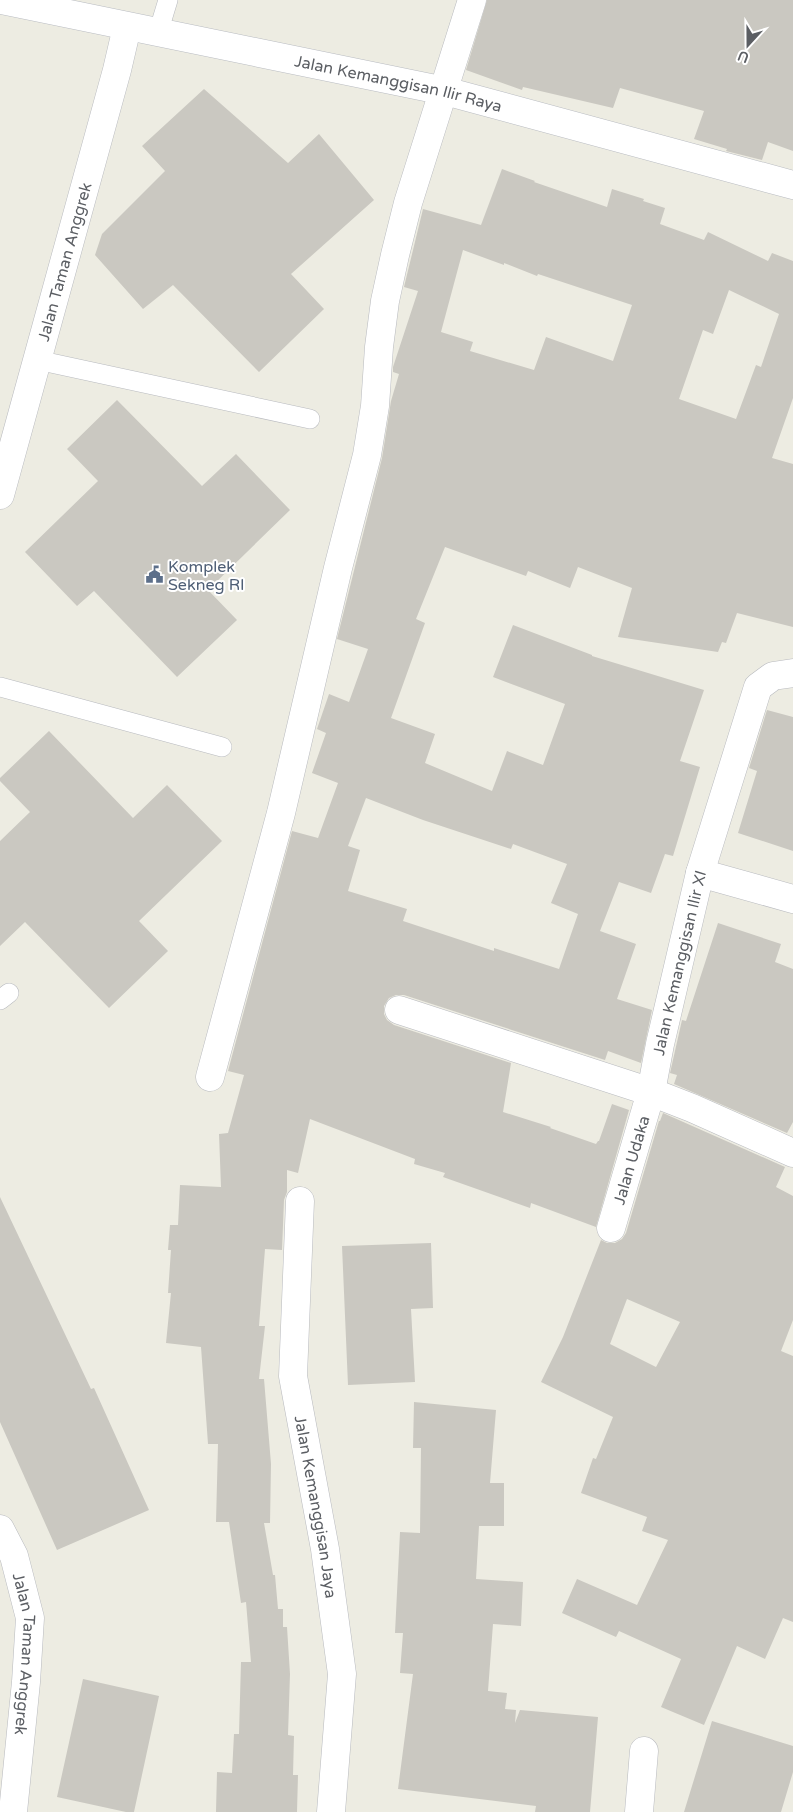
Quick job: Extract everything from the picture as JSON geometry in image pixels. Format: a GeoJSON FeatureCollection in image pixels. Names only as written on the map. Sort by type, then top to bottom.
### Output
{"type":"FeatureCollection","features":[{"type":"Feature","properties":{"kind":"street","name":"Jalan Kemanggisan Ilir Raya"},"geometry":{"type":"LineString","coordinates":[[1,0],[444,91],[793,185]]}},
{"type":"Feature","properties":{"kind":"street"},"geometry":{"type":"LineString","coordinates":[[210,1077],[281,813],[367,455],[375,406],[380,338],[394,255],[408,203],[472,0]]}},
{"type":"Feature","properties":{"kind":"street","name":"Jalan Taman Anggrek"},"geometry":{"type":"LineString","coordinates":[[0,495],[117,70],[126,27]]}},
{"type":"Feature","properties":{"kind":"street","name":"Jalan Kemanggisan Ilir XI"},"geometry":{"type":"LineString","coordinates":[[651,1092],[660,1044],[700,873],[758,687],[773,676],[793,673]]}},
{"type":"Feature","properties":{"kind":"street"},"geometry":{"type":"LineString","coordinates":[[700,873],[793,900]]}},
{"type":"Feature","properties":{"kind":"street"},"geometry":{"type":"LineString","coordinates":[[399,1010],[651,1092],[793,1153]]}},
{"type":"Feature","properties":{"kind":"street","name":"Jalan Udaka"},"geometry":{"type":"LineString","coordinates":[[611,1228],[651,1092]]}},
{"type":"Feature","properties":{"kind":"street","name":"Jalan Kemanggisan Jaya"},"geometry":{"type":"LineString","coordinates":[[300,1201],[293,1376],[325,1549],[342,1674],[331,1812]]}},
{"type":"Feature","properties":{"kind":"street","name":"Jalan Taman Anggrek"},"geometry":{"type":"LineString","coordinates":[[0,1529],[14,1556],[30,1618],[26,1682],[13,1812]]}},
{"type":"Feature","properties":{"kind":"street"},"geometry":{"type":"LineString","coordinates":[[638,1812],[644,1751]]}},
{"type":"Feature","properties":{"kind":"lane"},"geometry":{"type":"LineString","coordinates":[[158,33],[168,0]]}},
{"type":"Feature","properties":{"kind":"lane"},"geometry":{"type":"LineString","coordinates":[[37,360],[310,419]]}},
{"type":"Feature","properties":{"kind":"lane"},"geometry":{"type":"LineString","coordinates":[[0,687],[222,747]]}},
{"type":"Feature","properties":{"kind":"building"},"geometry":{"type":"Polygon","coordinates":[[[487,0],[793,0],[793,151],[768,142],[762,160],[726,151],[727,149],[694,139],[704,111],[620,88],[613,108],[523,87],[522,90],[466,70],[487,0]]]}},
{"type":"Feature","properties":{"kind":"building"},"geometry":{"type":"Polygon","coordinates":[[[204,89],[288,163],[319,134],[374,200],[291,274],[324,309],[259,372],[173,285],[143,309],[95,255],[102,234],[165,171],[142,146],[204,89]]]}},
{"type":"Feature","properties":{"kind":"building"},"geometry":{"type":"Polygon","coordinates":[[[502,169],[607,207],[612,189],[644,199],[643,201],[665,208],[660,224],[704,240],[708,232],[768,261],[772,253],[793,261],[793,398],[772,458],[793,464],[793,627],[737,613],[726,643],[722,642],[718,652],[618,637],[632,588],[578,567],[570,588],[528,571],[526,576],[445,547],[416,619],[425,623],[391,718],[435,734],[425,763],[492,791],[507,751],[543,765],[565,704],[493,677],[513,625],[592,656],[704,690],[680,761],[700,767],[673,856],[665,854],[651,893],[619,882],[600,931],[636,944],[617,999],[652,1010],[641,1063],[608,1051],[605,1060],[404,995],[396,995],[389,998],[384,1006],[384,1014],[387,1020],[394,1025],[511,1063],[503,1112],[596,1144],[599,1141],[612,1104],[629,1110],[596,1227],[531,1203],[530,1208],[443,1177],[445,1173],[414,1164],[415,1159],[310,1119],[298,1173],[287,1170],[282,1250],[265,1249],[259,1326],[265,1326],[259,1379],[264,1379],[271,1464],[270,1523],[264,1523],[273,1575],[275,1575],[278,1609],[283,1609],[283,1627],[287,1627],[290,1674],[288,1735],[294,1736],[293,1775],[298,1775],[297,1812],[216,1812],[217,1772],[232,1773],[234,1734],[239,1734],[241,1662],[251,1662],[246,1602],[241,1603],[229,1522],[216,1522],[218,1444],[208,1444],[201,1347],[166,1343],[171,1293],[168,1293],[171,1250],[168,1250],[170,1225],[178,1225],[180,1185],[221,1187],[219,1134],[228,1133],[244,1075],[228,1071],[292,831],[318,838],[338,783],[312,773],[326,733],[317,729],[329,694],[349,702],[368,649],[337,639],[382,458],[391,401],[399,374],[393,372],[393,367],[418,291],[404,287],[423,209],[481,225],[502,169]],[[463,250],[441,332],[473,342],[470,351],[534,370],[546,337],[613,361],[632,305],[538,274],[537,276],[463,250]],[[729,290],[713,334],[703,330],[679,399],[736,419],[756,365],[761,367],[779,314],[729,290]],[[366,798],[348,846],[360,850],[348,891],[407,909],[403,921],[494,951],[494,948],[559,969],[578,914],[551,903],[567,864],[513,844],[511,849],[423,820],[366,798]]]}},
{"type":"Feature","properties":{"kind":"building"},"geometry":{"type":"Polygon","coordinates":[[[117,400],[202,486],[236,454],[290,510],[208,590],[237,620],[177,677],[94,591],[77,606],[25,552],[98,481],[67,449],[117,400]]]}},
{"type":"Feature","properties":{"kind":"building"},"geometry":{"type":"Polygon","coordinates":[[[767,710],[793,717],[793,851],[738,833],[757,771],[749,768],[767,710]]]}},
{"type":"Feature","properties":{"kind":"building"},"geometry":{"type":"Polygon","coordinates":[[[49,731],[133,818],[167,785],[222,841],[139,921],[168,951],[109,1008],[25,922],[0,946],[0,841],[30,812],[0,781],[0,778],[49,731]]]}},
{"type":"Feature","properties":{"kind":"building"},"geometry":{"type":"Polygon","coordinates":[[[718,923],[781,944],[775,962],[793,969],[793,1122],[787,1133],[674,1084],[677,1075],[670,1073],[682,1020],[686,1021],[718,923]]]}},
{"type":"Feature","properties":{"kind":"building"},"geometry":{"type":"Polygon","coordinates":[[[663,1113],[785,1167],[776,1187],[793,1196],[793,1320],[781,1351],[793,1356],[793,1622],[783,1618],[765,1659],[737,1646],[704,1725],[661,1707],[681,1659],[619,1631],[616,1637],[562,1613],[577,1579],[637,1605],[668,1540],[642,1531],[647,1517],[581,1493],[593,1458],[596,1459],[613,1417],[541,1382],[563,1337],[601,1240],[607,1243],[615,1243],[622,1239],[626,1233],[663,1113]],[[627,1299],[610,1344],[656,1367],[680,1322],[627,1299]]]}},
{"type":"Feature","properties":{"kind":"building"},"geometry":{"type":"Polygon","coordinates":[[[0,1197],[91,1389],[94,1388],[149,1510],[57,1550],[0,1422],[0,1197]]]}},
{"type":"Feature","properties":{"kind":"building"},"geometry":{"type":"Polygon","coordinates":[[[431,1243],[433,1308],[411,1309],[415,1382],[348,1385],[342,1246],[431,1243]]]}},
{"type":"Feature","properties":{"kind":"building"},"geometry":{"type":"Polygon","coordinates":[[[414,1402],[496,1410],[490,1483],[504,1483],[504,1526],[479,1526],[476,1579],[523,1582],[521,1626],[493,1624],[488,1691],[507,1693],[505,1709],[516,1710],[515,1723],[520,1710],[598,1717],[590,1812],[535,1812],[536,1806],[398,1789],[413,1674],[400,1673],[403,1633],[395,1633],[400,1532],[420,1533],[421,1448],[413,1448],[414,1402]]]}},
{"type":"Feature","properties":{"kind":"building"},"geometry":{"type":"Polygon","coordinates":[[[83,1679],[159,1696],[134,1812],[126,1812],[57,1797],[83,1679]]]}},
{"type":"Feature","properties":{"kind":"building"},"geometry":{"type":"Polygon","coordinates":[[[712,1721],[793,1746],[793,1772],[781,1812],[684,1812],[712,1721]]]}},
{"type":"Feature","properties":{"kind":"place","name":"Komplek Sekneg RI"},"geometry":{"type":"Point","coordinates":[154,575]}}]}
